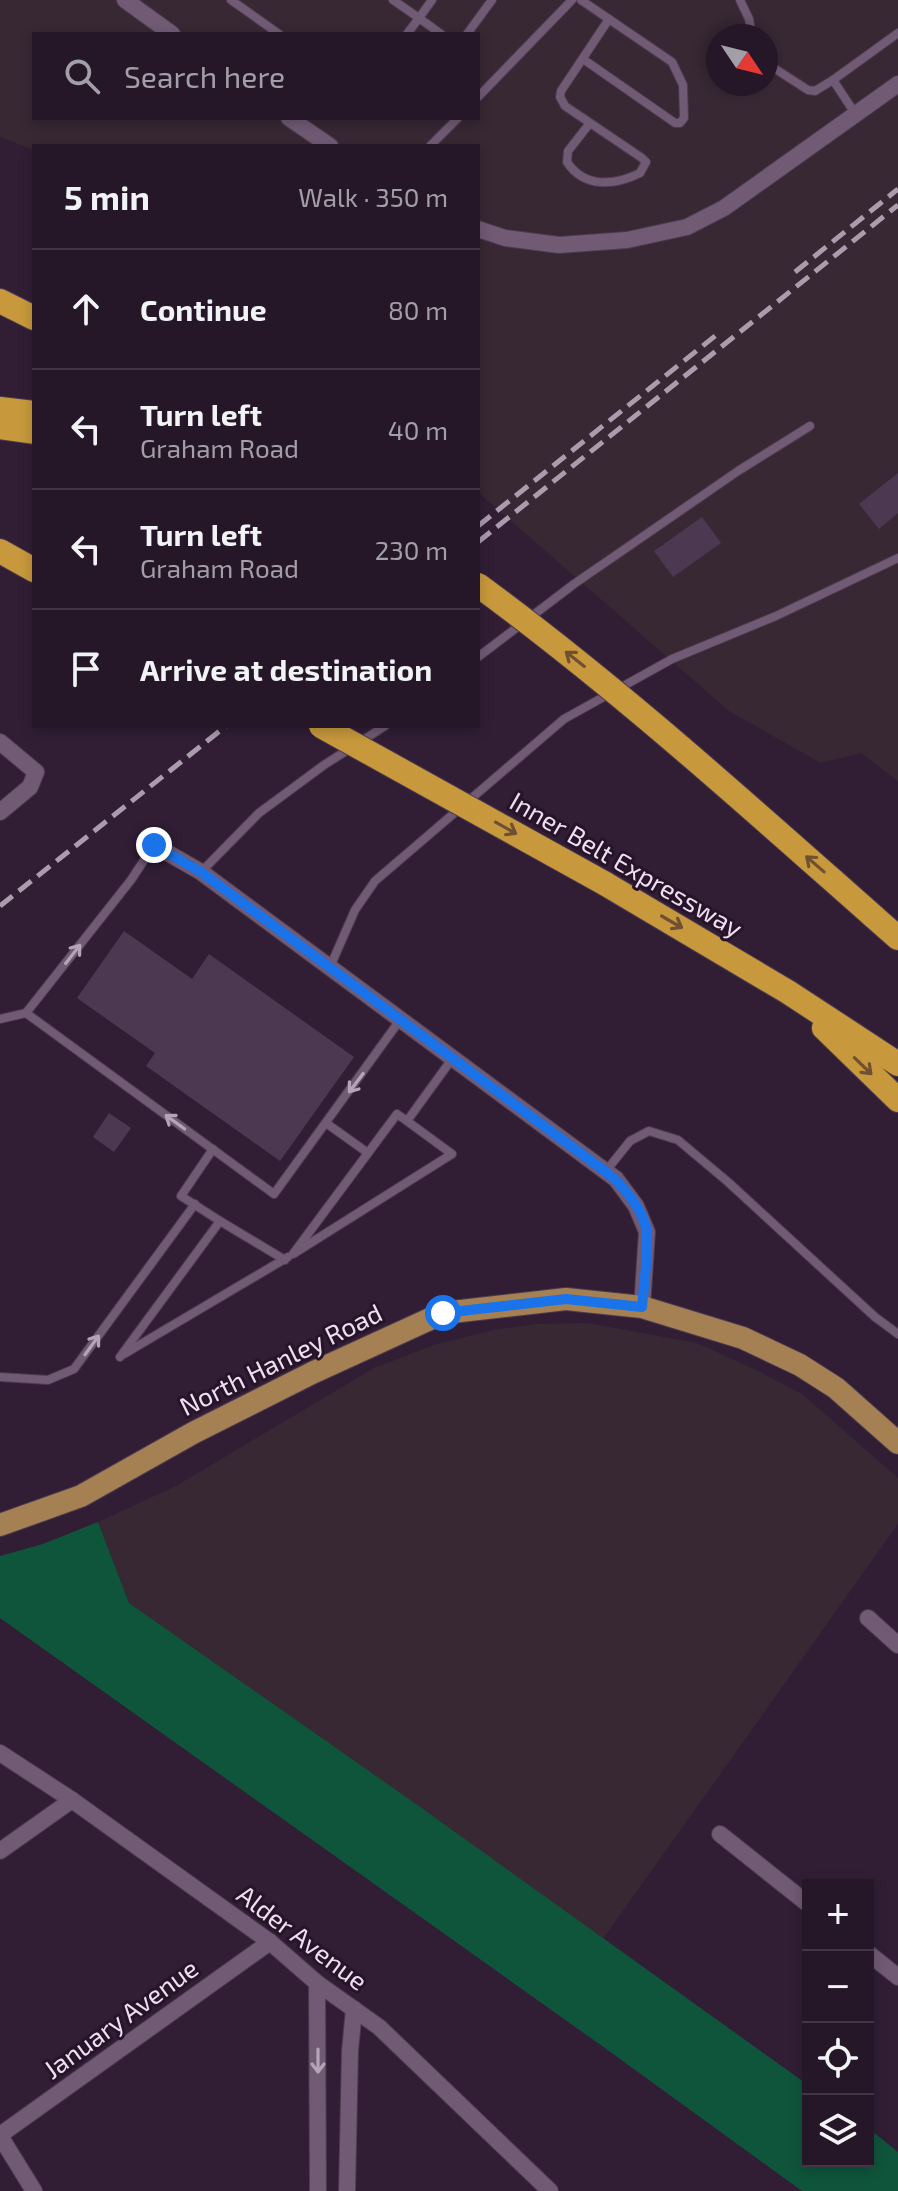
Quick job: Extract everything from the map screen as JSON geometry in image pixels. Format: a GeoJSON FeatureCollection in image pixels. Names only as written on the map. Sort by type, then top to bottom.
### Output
{"type":"FeatureCollection","features":[{"type":"Feature","properties":{"kind":"highway"},"geometry":{"type":"LineString","coordinates":[[0,301],[32,317]]}},
{"type":"Feature","properties":{"kind":"highway"},"geometry":{"type":"LineString","coordinates":[[0,409],[32,413]]}},
{"type":"Feature","properties":{"kind":"highway"},"geometry":{"type":"LineString","coordinates":[[0,427],[32,432]]}},
{"type":"Feature","properties":{"kind":"highway"},"geometry":{"type":"LineString","coordinates":[[0,551],[32,569]]}},
{"type":"Feature","properties":{"kind":"highway"},"geometry":{"type":"LineString","coordinates":[[480,587],[582,664],[669,736],[898,938]]}},
{"type":"Feature","properties":{"kind":"highway","name":"Inner Belt Expressway"},"geometry":{"type":"LineString","coordinates":[[325,728],[638,902],[788,992],[898,1064]]}},
{"type":"Feature","properties":{"kind":"highway"},"geometry":{"type":"LineString","coordinates":[[873,916],[898,930]]}},
{"type":"Feature","properties":{"kind":"highway"},"geometry":{"type":"LineString","coordinates":[[788,992],[898,1100]]}},
{"type":"Feature","properties":{"kind":"main road","name":"North Hanley Road"},"geometry":{"type":"LineString","coordinates":[[0,1525],[81,1496],[206,1426],[443,1313],[566,1299],[642,1307],[743,1338],[800,1365],[836,1388],[898,1443]]}},
{"type":"Feature","properties":{"kind":"street"},"geometry":{"type":"LineString","coordinates":[[125,0],[169,32]]}},
{"type":"Feature","properties":{"kind":"street"},"geometry":{"type":"LineString","coordinates":[[480,230],[505,238],[559,245],[627,240],[687,227],[724,208],[898,84]]}},
{"type":"Feature","properties":{"kind":"street"},"geometry":{"type":"LineString","coordinates":[[292,120],[327,144]]}},
{"type":"Feature","properties":{"kind":"street"},"geometry":{"type":"LineString","coordinates":[[0,742],[36,772],[30,787],[0,812]]}},
{"type":"Feature","properties":{"kind":"street"},"geometry":{"type":"LineString","coordinates":[[154,845],[201,872],[616,1179],[636,1206],[647,1232],[642,1307]]}},
{"type":"Feature","properties":{"kind":"street"},"geometry":{"type":"LineString","coordinates":[[868,1618],[898,1645]]}},
{"type":"Feature","properties":{"kind":"street","name":"Alder Avenue"},"geometry":{"type":"LineString","coordinates":[[0,1753],[72,1800],[270,1942],[317,1983],[379,2027],[550,2191]]}},
{"type":"Feature","properties":{"kind":"street"},"geometry":{"type":"LineString","coordinates":[[0,1851],[72,1800]]}},
{"type":"Feature","properties":{"kind":"street"},"geometry":{"type":"LineString","coordinates":[[720,1834],[802,1899]]}},
{"type":"Feature","properties":{"kind":"street","name":"January Avenue"},"geometry":{"type":"LineString","coordinates":[[0,2136],[270,1942]]}},
{"type":"Feature","properties":{"kind":"street"},"geometry":{"type":"LineString","coordinates":[[874,1958],[898,1977]]}},
{"type":"Feature","properties":{"kind":"street"},"geometry":{"type":"LineString","coordinates":[[317,1983],[318,2191]]}},
{"type":"Feature","properties":{"kind":"street"},"geometry":{"type":"LineString","coordinates":[[347,2191],[354,2009]]}},
{"type":"Feature","properties":{"kind":"street"},"geometry":{"type":"LineString","coordinates":[[0,2136],[34,2191]]}},
{"type":"Feature","properties":{"kind":"lane"},"geometry":{"type":"LineString","coordinates":[[231,0],[276,32]]}},
{"type":"Feature","properties":{"kind":"lane"},"geometry":{"type":"LineString","coordinates":[[393,0],[438,32]]}},
{"type":"Feature","properties":{"kind":"lane"},"geometry":{"type":"LineString","coordinates":[[408,32],[432,0]]}},
{"type":"Feature","properties":{"kind":"lane"},"geometry":{"type":"LineString","coordinates":[[468,32],[492,0]]}},
{"type":"Feature","properties":{"kind":"lane"},"geometry":{"type":"LineString","coordinates":[[557,0],[569,3]]}},
{"type":"Feature","properties":{"kind":"lane"},"geometry":{"type":"LineString","coordinates":[[581,0],[672,62],[683,85],[684,118],[680,123],[675,123],[583,59]]}},
{"type":"Feature","properties":{"kind":"lane"},"geometry":{"type":"LineString","coordinates":[[740,0],[750,24]]}},
{"type":"Feature","properties":{"kind":"lane"},"geometry":{"type":"LineString","coordinates":[[480,95],[569,3]]}},
{"type":"Feature","properties":{"kind":"lane"},"geometry":{"type":"LineString","coordinates":[[590,123],[568,151],[567,162],[572,170],[593,183],[603,184],[640,173],[646,162],[642,158],[565,106],[560,97],[609,19]]}},
{"type":"Feature","properties":{"kind":"lane"},"geometry":{"type":"LineString","coordinates":[[778,71],[808,90],[815,91],[898,33]]}},
{"type":"Feature","properties":{"kind":"lane"},"geometry":{"type":"LineString","coordinates":[[833,80],[856,115]]}},
{"type":"Feature","properties":{"kind":"lane"},"geometry":{"type":"LineString","coordinates":[[432,144],[456,120]]}},
{"type":"Feature","properties":{"kind":"lane"},"geometry":{"type":"LineString","coordinates":[[480,655],[585,575],[810,426]]}},
{"type":"Feature","properties":{"kind":"lane"},"geometry":{"type":"LineString","coordinates":[[330,967],[355,910],[375,881],[564,719],[672,659],[776,616],[898,558]]}},
{"type":"Feature","properties":{"kind":"lane"},"geometry":{"type":"LineString","coordinates":[[201,872],[259,813],[324,765],[382,728]]}},
{"type":"Feature","properties":{"kind":"lane"},"geometry":{"type":"LineString","coordinates":[[0,1019],[26,1013],[131,880],[154,845]]}},
{"type":"Feature","properties":{"kind":"lane"},"geometry":{"type":"LineString","coordinates":[[26,1013],[274,1194],[401,1019]]}},
{"type":"Feature","properties":{"kind":"lane"},"geometry":{"type":"LineString","coordinates":[[407,1121],[453,1058]]}},
{"type":"Feature","properties":{"kind":"lane"},"geometry":{"type":"LineString","coordinates":[[220,1221],[120,1357],[289,1257],[452,1154],[397,1114],[289,1257]]}},
{"type":"Feature","properties":{"kind":"lane"},"geometry":{"type":"LineString","coordinates":[[326,1123],[368,1153]]}},
{"type":"Feature","properties":{"kind":"lane"},"geometry":{"type":"LineString","coordinates":[[606,1172],[630,1141],[649,1131],[678,1140],[875,1317],[898,1334]]}},
{"type":"Feature","properties":{"kind":"lane"},"geometry":{"type":"LineString","coordinates":[[213,1149],[181,1196],[220,1221],[289,1257]]}},
{"type":"Feature","properties":{"kind":"lane"},"geometry":{"type":"LineString","coordinates":[[0,1377],[48,1380],[74,1369],[195,1204]]}},
{"type":"Feature","properties":{"kind":"shaded area"},"geometry":{"type":"Polygon","coordinates":[[[0,0],[898,0],[898,781],[861,753],[821,763],[729,711],[480,494],[480,144],[32,144],[32,149],[0,137],[0,0]]]}},
{"type":"Feature","properties":{"kind":"shaded area"},"geometry":{"type":"Polygon","coordinates":[[[588,1323],[697,1343],[760,1372],[802,1394],[898,1478],[898,1524],[603,1939],[129,1603],[98,1522],[176,1486],[374,1368],[434,1345],[493,1330],[537,1324],[588,1323]]]}},
{"type":"Feature","properties":{"kind":"green space"},"geometry":{"type":"Polygon","coordinates":[[[98,1522],[129,1603],[802,2081],[802,2167],[874,2167],[874,2133],[898,2152],[898,2191],[802,2191],[0,1618],[0,1556],[43,1544],[98,1522]]]}},
{"type":"Feature","properties":{"kind":"building"},"geometry":{"type":"Polygon","coordinates":[[[898,473],[898,513],[879,529],[859,504],[898,473]]]}},
{"type":"Feature","properties":{"kind":"building"},"geometry":{"type":"Polygon","coordinates":[[[702,517],[721,543],[673,577],[654,551],[702,517]]]}},
{"type":"Feature","properties":{"kind":"building"},"geometry":{"type":"Polygon","coordinates":[[[124,931],[192,979],[209,954],[354,1057],[280,1161],[146,1066],[155,1053],[77,998],[124,931]]]}},
{"type":"Feature","properties":{"kind":"building"},"geometry":{"type":"Polygon","coordinates":[[[109,1113],[131,1128],[114,1152],[93,1137],[109,1113]]]}},
{"type":"Feature","properties":{"kind":"railway"},"geometry":{"type":"LineString","coordinates":[[795,272],[898,189]]}},
{"type":"Feature","properties":{"kind":"railway"},"geometry":{"type":"LineString","coordinates":[[480,540],[898,205]]}},
{"type":"Feature","properties":{"kind":"railway"},"geometry":{"type":"LineString","coordinates":[[480,524],[720,332]]}},
{"type":"Feature","properties":{"kind":"railway"},"geometry":{"type":"LineString","coordinates":[[0,906],[223,728]]}},
{"type":"Feature","properties":{"kind":"route"},"geometry":{"type":"LineString","coordinates":[[154,845],[201,872],[616,1179],[636,1206],[647,1232],[642,1307],[566,1299],[443,1313]]}}]}
